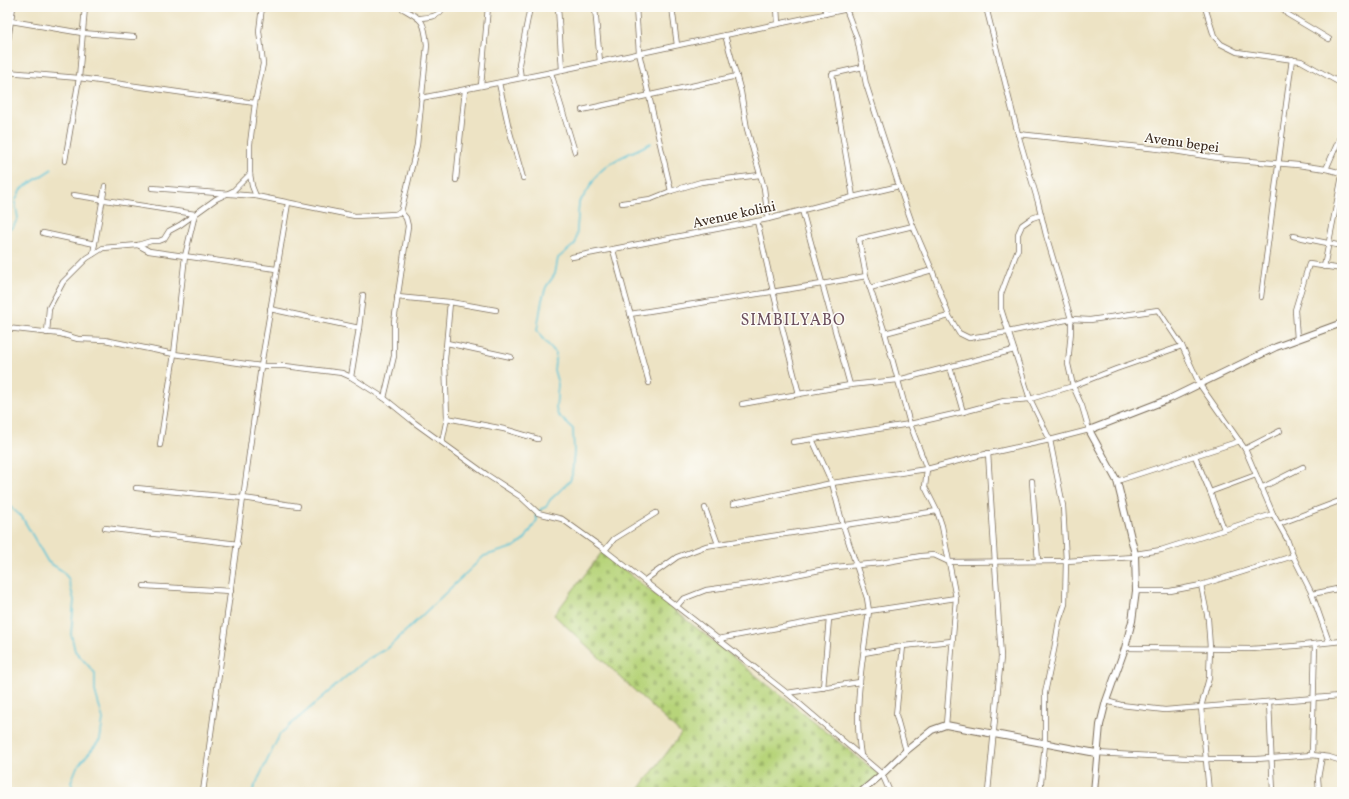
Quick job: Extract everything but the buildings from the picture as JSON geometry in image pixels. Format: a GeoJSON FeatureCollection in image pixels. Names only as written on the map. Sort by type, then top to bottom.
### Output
{"type":"FeatureCollection","features":[{"type":"Feature","properties":{"kind":"street"},"geometry":{"type":"LineString","coordinates":[[7,47],[13,7]]}},
{"type":"Feature","properties":{"kind":"street"},"geometry":{"type":"LineString","coordinates":[[65,161],[79,78],[85,7]]}},
{"type":"Feature","properties":{"kind":"street"},"geometry":{"type":"LineString","coordinates":[[256,196],[252,186],[250,174],[250,144],[262,64],[259,31],[262,7]]}},
{"type":"Feature","properties":{"kind":"street"},"geometry":{"type":"LineString","coordinates":[[400,7],[420,18],[425,29],[427,45],[416,145],[401,212]]}},
{"type":"Feature","properties":{"kind":"street"},"geometry":{"type":"LineString","coordinates":[[420,18],[437,15],[442,11],[443,7]]}},
{"type":"Feature","properties":{"kind":"street"},"geometry":{"type":"LineString","coordinates":[[481,86],[488,7]]}},
{"type":"Feature","properties":{"kind":"street"},"geometry":{"type":"LineString","coordinates":[[521,78],[519,64],[530,7]]}},
{"type":"Feature","properties":{"kind":"street"},"geometry":{"type":"LineString","coordinates":[[558,7],[562,70]]}},
{"type":"Feature","properties":{"kind":"street"},"geometry":{"type":"LineString","coordinates":[[576,7],[612,7]]}},
{"type":"Feature","properties":{"kind":"street"},"geometry":{"type":"LineString","coordinates":[[636,7],[639,53],[671,191]]}},
{"type":"Feature","properties":{"kind":"street"},"geometry":{"type":"LineString","coordinates":[[672,7],[677,45]]}},
{"type":"Feature","properties":{"kind":"street"},"geometry":{"type":"LineString","coordinates":[[777,7],[778,24]]}},
{"type":"Feature","properties":{"kind":"street"},"geometry":{"type":"LineString","coordinates":[[825,7],[825,14]]}},
{"type":"Feature","properties":{"kind":"street"},"geometry":{"type":"LineString","coordinates":[[421,98],[562,70],[857,7]]}},
{"type":"Feature","properties":{"kind":"street"},"geometry":{"type":"LineString","coordinates":[[986,7],[1018,134],[1071,319],[1072,331],[1068,364],[1073,386],[1082,406],[1089,430],[1117,481],[1135,556],[1136,592],[1132,621],[1125,648],[1106,701],[1100,725],[1096,753],[1094,792]]}},
{"type":"Feature","properties":{"kind":"street"},"geometry":{"type":"LineString","coordinates":[[1205,7],[1214,36],[1221,44],[1237,52],[1301,61],[1342,84]]}},
{"type":"Feature","properties":{"kind":"street"},"geometry":{"type":"LineString","coordinates":[[1282,7],[1287,14],[1329,39]]}},
{"type":"Feature","properties":{"kind":"street"},"geometry":{"type":"LineString","coordinates":[[595,8],[600,62]]}},
{"type":"Feature","properties":{"kind":"street"},"geometry":{"type":"LineString","coordinates":[[846,9],[857,38],[866,84],[899,186],[913,226],[932,270],[948,316],[959,333],[969,338],[1008,332],[1071,319],[1090,320],[1158,310],[1182,346],[1200,384],[1245,450],[1273,514],[1287,539],[1293,556],[1312,594],[1329,642]]}},
{"type":"Feature","properties":{"kind":"street"},"geometry":{"type":"LineString","coordinates":[[11,21],[82,32],[134,37]]}},
{"type":"Feature","properties":{"kind":"street"},"geometry":{"type":"LineString","coordinates":[[725,34],[741,92],[747,128],[764,188],[768,219]]}},
{"type":"Feature","properties":{"kind":"street"},"geometry":{"type":"LineString","coordinates":[[1261,296],[1292,59]]}},
{"type":"Feature","properties":{"kind":"street"},"geometry":{"type":"LineString","coordinates":[[853,197],[832,74],[863,67]]}},
{"type":"Feature","properties":{"kind":"street"},"geometry":{"type":"LineString","coordinates":[[7,72],[79,78],[255,103]]}},
{"type":"Feature","properties":{"kind":"street"},"geometry":{"type":"LineString","coordinates":[[551,72],[575,152]]}},
{"type":"Feature","properties":{"kind":"street"},"geometry":{"type":"LineString","coordinates":[[582,110],[737,76]]}},
{"type":"Feature","properties":{"kind":"street"},"geometry":{"type":"LineString","coordinates":[[499,83],[509,129],[523,178]]}},
{"type":"Feature","properties":{"kind":"street"},"geometry":{"type":"LineString","coordinates":[[456,180],[465,90]]}},
{"type":"Feature","properties":{"kind":"street"},"geometry":{"type":"LineString","coordinates":[[1326,169],[1342,133]]}},
{"type":"Feature","properties":{"kind":"street","name":"Avenu bepei"},"geometry":{"type":"LineString","coordinates":[[1018,134],[1168,150],[1224,159],[1298,164],[1326,169],[1342,174]]}},
{"type":"Feature","properties":{"kind":"street"},"geometry":{"type":"LineString","coordinates":[[46,332],[49,308],[63,282],[87,258],[103,248],[138,245],[164,239],[169,231],[216,199],[226,195],[250,174]]}},
{"type":"Feature","properties":{"kind":"street"},"geometry":{"type":"LineString","coordinates":[[1324,267],[1342,174]]}},
{"type":"Feature","properties":{"kind":"street"},"geometry":{"type":"LineString","coordinates":[[622,203],[651,199],[701,182],[760,175]]}},
{"type":"Feature","properties":{"kind":"street"},"geometry":{"type":"LineString","coordinates":[[93,254],[105,186]]}},
{"type":"Feature","properties":{"kind":"street","name":"Avenue kolini"},"geometry":{"type":"LineString","coordinates":[[572,257],[768,219],[899,186]]}},
{"type":"Feature","properties":{"kind":"street"},"geometry":{"type":"LineString","coordinates":[[152,188],[226,195],[256,196],[355,216],[395,214],[401,212]]}},
{"type":"Feature","properties":{"kind":"street"},"geometry":{"type":"LineString","coordinates":[[72,195],[195,214]]}},
{"type":"Feature","properties":{"kind":"street"},"geometry":{"type":"LineString","coordinates":[[203,792],[230,591],[238,544],[261,366],[288,203]]}},
{"type":"Feature","properties":{"kind":"street"},"geometry":{"type":"LineString","coordinates":[[802,210],[850,385]]}},
{"type":"Feature","properties":{"kind":"street"},"geometry":{"type":"LineString","coordinates":[[384,398],[394,356],[394,322],[408,226],[406,218],[401,212]]}},
{"type":"Feature","properties":{"kind":"street"},"geometry":{"type":"LineString","coordinates":[[160,445],[174,354],[185,256],[195,214]]}},
{"type":"Feature","properties":{"kind":"street"},"geometry":{"type":"LineString","coordinates":[[1040,792],[1045,744],[1045,693],[1059,621],[1065,604],[1066,561],[1063,506],[1050,440],[1030,399],[1008,332],[1000,299],[1010,267],[1018,249],[1018,234],[1022,225],[1032,218],[1041,215]]}},
{"type":"Feature","properties":{"kind":"street"},"geometry":{"type":"LineString","coordinates":[[757,221],[772,291],[799,394]]}},
{"type":"Feature","properties":{"kind":"street"},"geometry":{"type":"LineString","coordinates":[[913,226],[859,239],[866,276],[885,333],[910,424],[927,469],[925,487],[937,511],[942,526],[956,598],[946,725]]}},
{"type":"Feature","properties":{"kind":"street"},"geometry":{"type":"LineString","coordinates":[[43,233],[95,244]]}},
{"type":"Feature","properties":{"kind":"street"},"geometry":{"type":"LineString","coordinates":[[1293,236],[1342,246]]}},
{"type":"Feature","properties":{"kind":"street"},"geometry":{"type":"LineString","coordinates":[[138,245],[149,251],[276,270]]}},
{"type":"Feature","properties":{"kind":"street"},"geometry":{"type":"LineString","coordinates":[[613,250],[649,384]]}},
{"type":"Feature","properties":{"kind":"street"},"geometry":{"type":"LineString","coordinates":[[1297,339],[1295,310],[1309,264],[1342,269]]}},
{"type":"Feature","properties":{"kind":"street"},"geometry":{"type":"LineString","coordinates":[[870,288],[932,270]]}},
{"type":"Feature","properties":{"kind":"street"},"geometry":{"type":"LineString","coordinates":[[630,314],[866,276]]}},
{"type":"Feature","properties":{"kind":"street"},"geometry":{"type":"LineString","coordinates":[[351,377],[360,328],[362,295]]}},
{"type":"Feature","properties":{"kind":"street"},"geometry":{"type":"LineString","coordinates":[[397,297],[450,302],[496,310]]}},
{"type":"Feature","properties":{"kind":"street"},"geometry":{"type":"LineString","coordinates":[[442,442],[447,418],[445,359],[450,302]]}},
{"type":"Feature","properties":{"kind":"street"},"geometry":{"type":"LineString","coordinates":[[270,309],[360,328]]}},
{"type":"Feature","properties":{"kind":"street"},"geometry":{"type":"LineString","coordinates":[[885,333],[948,316]]}},
{"type":"Feature","properties":{"kind":"street"},"geometry":{"type":"LineString","coordinates":[[733,504],[832,483],[927,469],[988,453],[1089,430],[1156,404],[1244,362],[1297,339],[1342,322]]}},
{"type":"Feature","properties":{"kind":"street"},"geometry":{"type":"LineString","coordinates":[[7,328],[61,334],[78,339],[105,340],[174,354],[261,366],[285,366],[342,373],[351,377],[384,398],[487,475],[521,498],[538,513],[562,519],[644,580],[787,693],[882,774],[890,792]]}},
{"type":"Feature","properties":{"kind":"street"},"geometry":{"type":"LineString","coordinates":[[446,343],[512,357]]}},
{"type":"Feature","properties":{"kind":"street"},"geometry":{"type":"LineString","coordinates":[[792,442],[910,424],[1004,401],[1030,399],[1073,386],[1182,346]]}},
{"type":"Feature","properties":{"kind":"street"},"geometry":{"type":"LineString","coordinates":[[742,404],[850,385],[898,380],[1014,350]]}},
{"type":"Feature","properties":{"kind":"street"},"geometry":{"type":"LineString","coordinates":[[950,367],[963,412]]}},
{"type":"Feature","properties":{"kind":"street"},"geometry":{"type":"LineString","coordinates":[[447,418],[504,429],[538,439]]}},
{"type":"Feature","properties":{"kind":"street"},"geometry":{"type":"LineString","coordinates":[[1245,450],[1280,431]]}},
{"type":"Feature","properties":{"kind":"street"},"geometry":{"type":"LineString","coordinates":[[812,439],[832,483],[867,598],[869,611],[858,701],[858,738],[861,756]]}},
{"type":"Feature","properties":{"kind":"street"},"geometry":{"type":"LineString","coordinates":[[1117,481],[1240,441]]}},
{"type":"Feature","properties":{"kind":"street"},"geometry":{"type":"LineString","coordinates":[[988,453],[1001,658],[994,734],[989,766],[988,792]]}},
{"type":"Feature","properties":{"kind":"street"},"geometry":{"type":"LineString","coordinates":[[1194,456],[1210,492],[1224,530]]}},
{"type":"Feature","properties":{"kind":"street"},"geometry":{"type":"LineString","coordinates":[[1261,488],[1303,467]]}},
{"type":"Feature","properties":{"kind":"street"},"geometry":{"type":"LineString","coordinates":[[1210,492],[1256,475]]}},
{"type":"Feature","properties":{"kind":"street"},"geometry":{"type":"LineString","coordinates":[[1032,481],[1038,562]]}},
{"type":"Feature","properties":{"kind":"street"},"geometry":{"type":"LineString","coordinates":[[136,488],[243,498],[298,506]]}},
{"type":"Feature","properties":{"kind":"street"},"geometry":{"type":"LineString","coordinates":[[1279,524],[1342,500]]}},
{"type":"Feature","properties":{"kind":"street"},"geometry":{"type":"LineString","coordinates":[[705,508],[718,544]]}},
{"type":"Feature","properties":{"kind":"street"},"geometry":{"type":"LineString","coordinates":[[644,580],[676,557],[706,546],[937,511]]}},
{"type":"Feature","properties":{"kind":"street"},"geometry":{"type":"LineString","coordinates":[[605,550],[614,539],[656,513]]}},
{"type":"Feature","properties":{"kind":"street"},"geometry":{"type":"LineString","coordinates":[[677,606],[684,599],[706,590],[750,584],[835,567],[881,563],[921,556],[934,555],[949,562],[1038,562],[1135,556],[1161,550],[1273,514]]}},
{"type":"Feature","properties":{"kind":"street"},"geometry":{"type":"LineString","coordinates":[[105,528],[238,544]]}},
{"type":"Feature","properties":{"kind":"street"},"geometry":{"type":"LineString","coordinates":[[1136,592],[1170,591],[1201,585],[1293,556]]}},
{"type":"Feature","properties":{"kind":"street"},"geometry":{"type":"LineString","coordinates":[[1201,585],[1208,619],[1210,648],[1209,678],[1200,707],[1209,792]]}},
{"type":"Feature","properties":{"kind":"street"},"geometry":{"type":"LineString","coordinates":[[144,586],[230,591]]}},
{"type":"Feature","properties":{"kind":"street"},"geometry":{"type":"LineString","coordinates":[[1312,594],[1342,588]]}},
{"type":"Feature","properties":{"kind":"street"},"geometry":{"type":"LineString","coordinates":[[718,639],[869,611],[956,598]]}},
{"type":"Feature","properties":{"kind":"street"},"geometry":{"type":"LineString","coordinates":[[823,688],[829,619]]}},
{"type":"Feature","properties":{"kind":"street"},"geometry":{"type":"LineString","coordinates":[[864,653],[903,646],[952,641]]}},
{"type":"Feature","properties":{"kind":"street"},"geometry":{"type":"LineString","coordinates":[[1125,648],[1250,649],[1342,641]]}},
{"type":"Feature","properties":{"kind":"street"},"geometry":{"type":"LineString","coordinates":[[1312,755],[1315,644]]}},
{"type":"Feature","properties":{"kind":"street"},"geometry":{"type":"LineString","coordinates":[[903,646],[896,715],[906,751]]}},
{"type":"Feature","properties":{"kind":"street"},"geometry":{"type":"LineString","coordinates":[[787,693],[860,682]]}},
{"type":"Feature","properties":{"kind":"street"},"geometry":{"type":"LineString","coordinates":[[1106,701],[1165,710],[1340,696]]}},
{"type":"Feature","properties":{"kind":"street"},"geometry":{"type":"LineString","coordinates":[[1269,702],[1273,792]]}},
{"type":"Feature","properties":{"kind":"street"},"geometry":{"type":"LineString","coordinates":[[861,792],[906,751],[932,730],[946,725],[1096,753],[1206,759],[1272,758],[1312,755],[1342,761]]}},
{"type":"Feature","properties":{"kind":"street"},"geometry":{"type":"LineString","coordinates":[[1319,792],[1318,778],[1322,756]]}},
{"type":"Feature","properties":{"kind":"green space"},"geometry":{"type":"Polygon","coordinates":[[[602,552],[880,775],[858,792],[637,792],[681,734],[554,615],[602,552]]]}},
{"type":"Feature","properties":{"kind":"waterway"},"geometry":{"type":"LineString","coordinates":[[252,792],[280,734],[363,662],[389,647],[484,556],[514,547],[525,539],[537,520],[536,515],[541,509],[546,507],[550,500],[570,481],[574,451],[573,429],[558,415],[556,409],[558,384],[554,370],[556,353],[542,338],[537,330],[542,300],[546,287],[555,274],[558,258],[576,242],[579,202],[596,176],[610,164],[651,143]]}},
{"type":"Feature","properties":{"kind":"waterway"},"geometry":{"type":"LineString","coordinates":[[7,230],[13,227],[18,218],[15,202],[21,189],[52,169]]}},
{"type":"Feature","properties":{"kind":"waterway"},"geometry":{"type":"LineString","coordinates":[[7,504],[22,517],[48,562],[61,570],[68,578],[74,600],[71,634],[75,651],[95,673],[95,691],[103,719],[100,740],[77,767],[71,782],[74,792]]}},
{"type":"Feature","properties":{"kind":"district","name":"SIMBILYABO"},"geometry":{"type":"Point","coordinates":[793,319]}}]}
